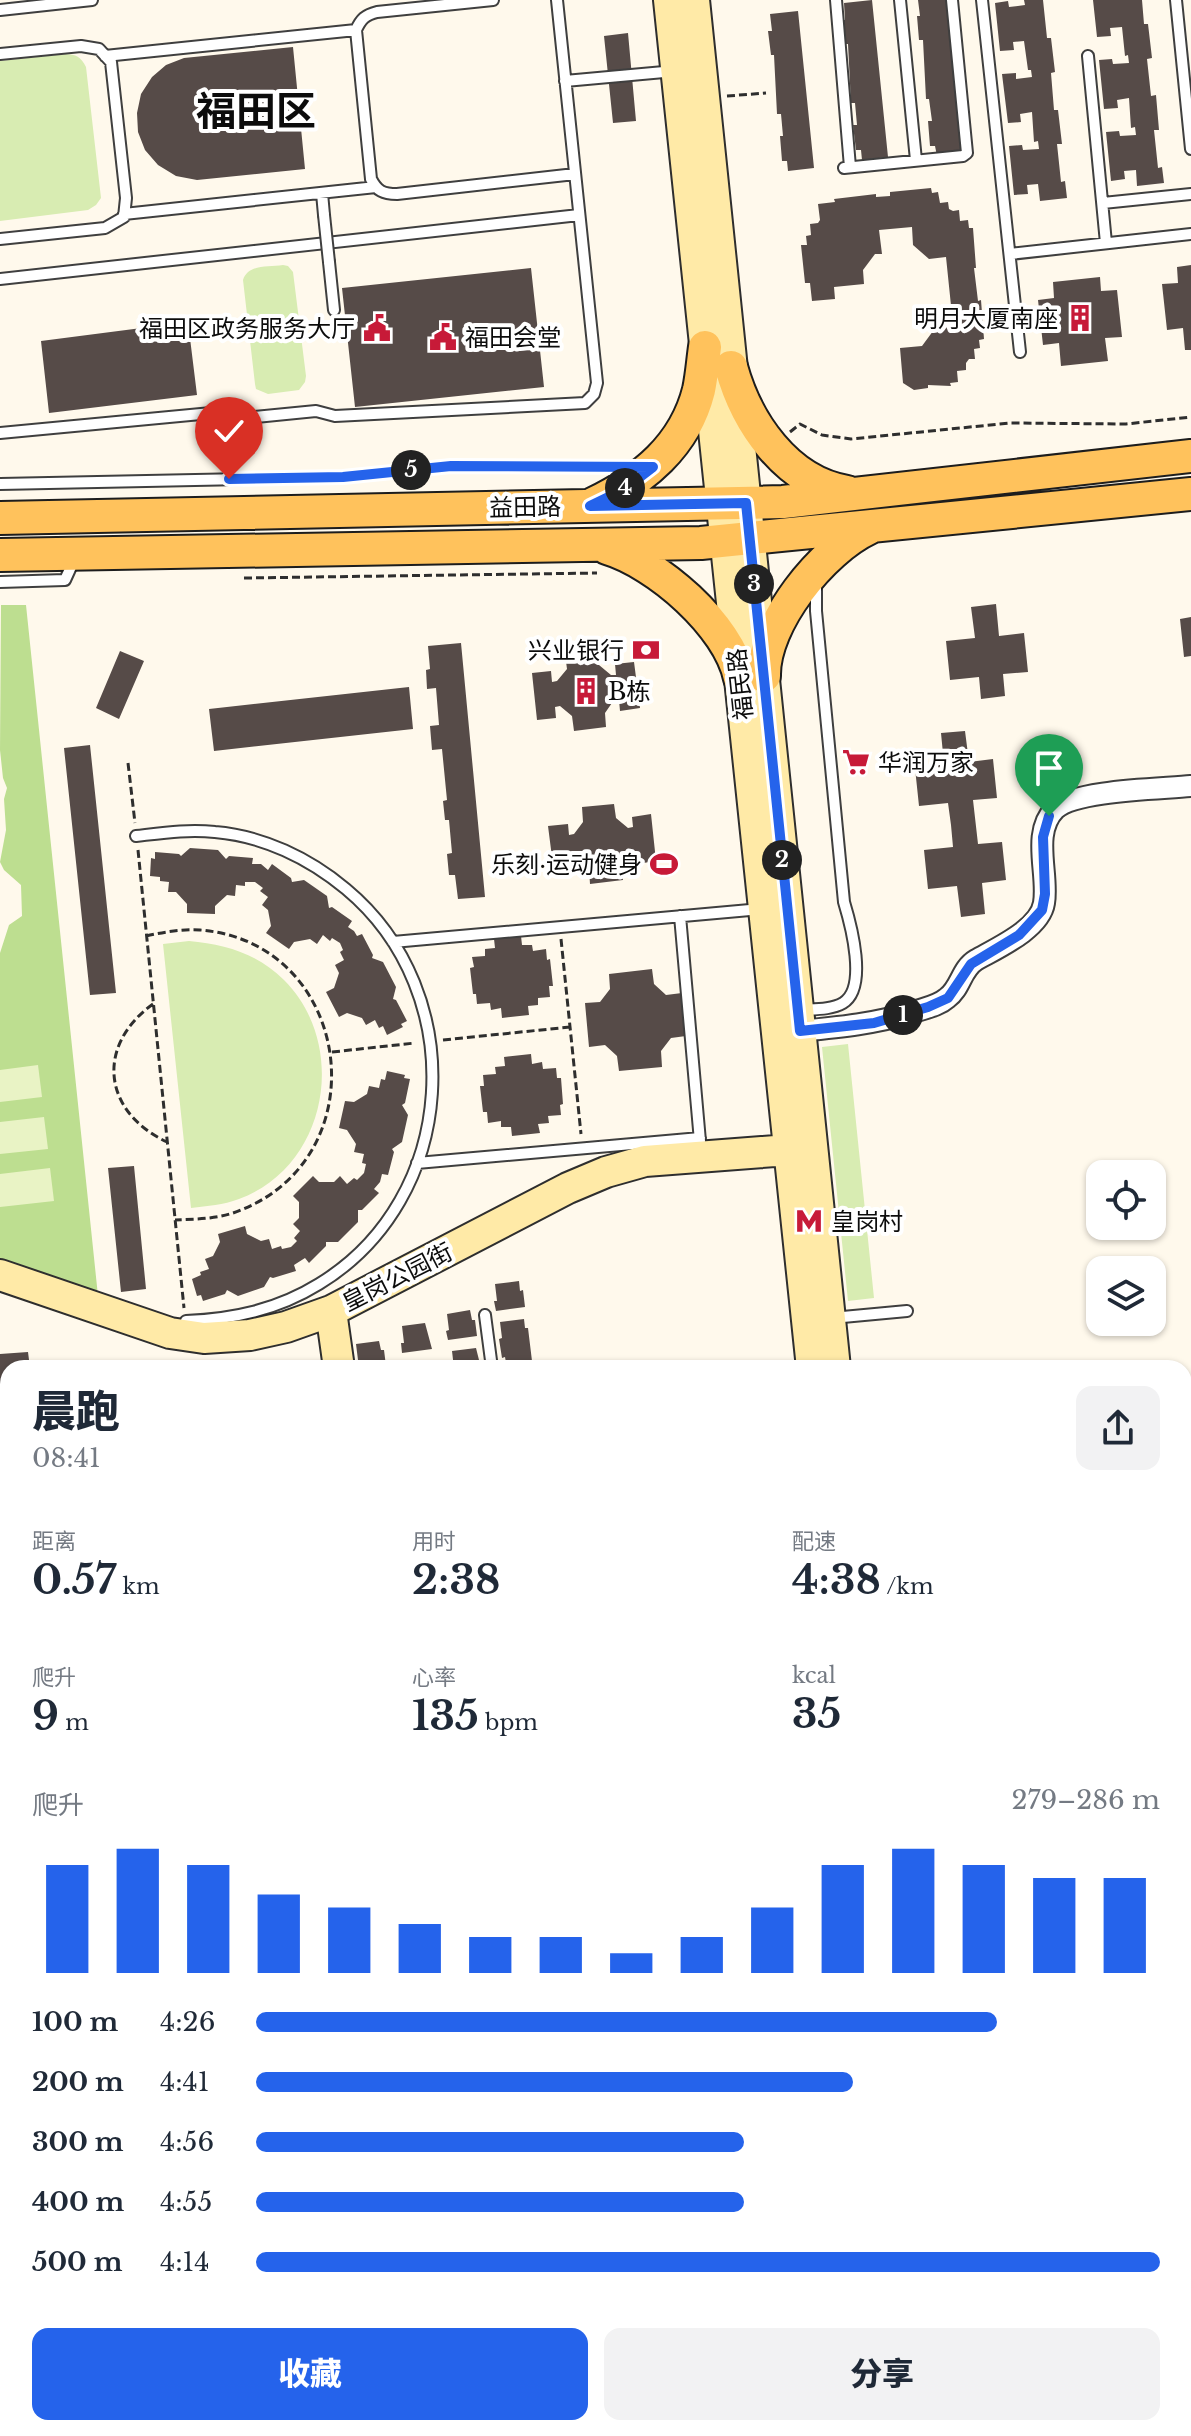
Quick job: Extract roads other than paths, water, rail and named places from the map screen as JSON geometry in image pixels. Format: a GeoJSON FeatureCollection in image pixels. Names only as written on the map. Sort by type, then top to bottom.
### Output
{"type":"FeatureCollection","features":[{"type":"Feature","properties":{"kind":"main road","name":"福民路"},"geometry":{"type":"LineString","coordinates":[[669,0],[693,79],[731,367],[733,503]]}},
{"type":"Feature","properties":{"kind":"main road","name":"福民路"},"geometry":{"type":"LineString","coordinates":[[694,0],[693,79],[705,347],[733,503],[752,677],[799,1021],[834,1360]]}},
{"type":"Feature","properties":{"kind":"main road"},"geometry":{"type":"LineString","coordinates":[[590,506],[623,490],[653,467],[672,446],[686,423],[698,391],[705,347]]}},
{"type":"Feature","properties":{"kind":"main road"},"geometry":{"type":"LineString","coordinates":[[731,367],[747,412],[776,452],[820,484],[862,494]]}},
{"type":"Feature","properties":{"kind":"main road","name":"益田路"},"geometry":{"type":"LineString","coordinates":[[0,518],[783,502],[1191,456]]}},
{"type":"Feature","properties":{"kind":"main road","name":"益田路"},"geometry":{"type":"LineString","coordinates":[[0,555],[737,541],[1191,494]]}},
{"type":"Feature","properties":{"kind":"main road"},"geometry":{"type":"LineString","coordinates":[[584,545],[625,555],[671,584],[720,637],[733,659],[752,677],[766,654],[779,620],[802,587],[845,542],[873,527]]}},
{"type":"Feature","properties":{"kind":"main road","name":"福民路"},"geometry":{"type":"LineString","coordinates":[[752,677],[764,909],[811,1360]]}},
{"type":"Feature","properties":{"kind":"main road","name":"皇岗公园街"},"geometry":{"type":"LineString","coordinates":[[0,1275],[186,1337],[250,1335],[286,1327],[331,1311],[587,1179],[701,1147],[789,1150]]}},
{"type":"Feature","properties":{"kind":"main road"},"geometry":{"type":"LineString","coordinates":[[331,1311],[338,1360]]}},
{"type":"Feature","properties":{"kind":"street"},"geometry":{"type":"LineString","coordinates":[[799,1021],[874,1023],[948,998],[971,964],[1019,935],[1042,910],[1045,894],[1042,849],[1045,826],[1049,816],[1064,802],[1085,796],[1191,786]]}},
{"type":"Feature","properties":{"kind":"lane"},"geometry":{"type":"LineString","coordinates":[[0,10],[92,0]]}},
{"type":"Feature","properties":{"kind":"lane"},"geometry":{"type":"LineString","coordinates":[[493,0],[377,12],[360,20],[356,30],[371,179],[386,194],[397,194],[575,174]]}},
{"type":"Feature","properties":{"kind":"lane"},"geometry":{"type":"LineString","coordinates":[[0,433],[222,412],[245,418],[316,411],[335,416],[585,403],[594,394],[597,383],[557,0]]}},
{"type":"Feature","properties":{"kind":"lane"},"geometry":{"type":"LineString","coordinates":[[836,0],[847,168],[963,156],[967,153],[952,0]]}},
{"type":"Feature","properties":{"kind":"lane"},"geometry":{"type":"LineString","coordinates":[[900,0],[916,160]]}},
{"type":"Feature","properties":{"kind":"lane"},"geometry":{"type":"LineString","coordinates":[[982,0],[1020,352]]}},
{"type":"Feature","properties":{"kind":"lane"},"geometry":{"type":"LineString","coordinates":[[1176,0],[1191,149]]}},
{"type":"Feature","properties":{"kind":"lane"},"geometry":{"type":"LineString","coordinates":[[105,56],[356,30]]}},
{"type":"Feature","properties":{"kind":"lane"},"geometry":{"type":"LineString","coordinates":[[0,54],[81,46],[99,49],[111,62],[126,198],[124,217],[105,228],[0,239]]}},
{"type":"Feature","properties":{"kind":"lane"},"geometry":{"type":"LineString","coordinates":[[1088,56],[1106,243]]}},
{"type":"Feature","properties":{"kind":"lane"},"geometry":{"type":"LineString","coordinates":[[565,81],[693,79]]}},
{"type":"Feature","properties":{"kind":"lane"},"geometry":{"type":"LineString","coordinates":[[124,214],[376,187]]}},
{"type":"Feature","properties":{"kind":"lane"},"geometry":{"type":"LineString","coordinates":[[322,193],[334,310]]}},
{"type":"Feature","properties":{"kind":"lane"},"geometry":{"type":"LineString","coordinates":[[1103,203],[1191,194]]}},
{"type":"Feature","properties":{"kind":"lane"},"geometry":{"type":"LineString","coordinates":[[0,279],[579,215]]}},
{"type":"Feature","properties":{"kind":"lane"},"geometry":{"type":"LineString","coordinates":[[1010,254],[1191,234]]}},
{"type":"Feature","properties":{"kind":"lane"},"geometry":{"type":"LineString","coordinates":[[0,484],[343,477],[451,466],[653,467]]}},
{"type":"Feature","properties":{"kind":"lane"},"geometry":{"type":"LineString","coordinates":[[0,582],[65,580],[77,554]]}},
{"type":"Feature","properties":{"kind":"lane"},"geometry":{"type":"LineString","coordinates":[[799,1021],[841,1004],[853,994],[857,983],[852,927],[844,902],[816,611],[816,582],[823,564]]}},
{"type":"Feature","properties":{"kind":"lane"},"geometry":{"type":"LineString","coordinates":[[136,836],[176,831],[216,832],[256,840],[293,854],[328,874],[359,900],[386,930],[407,965],[422,1002],[431,1042],[431,1112],[417,1163],[394,1210],[373,1238],[348,1263],[319,1284],[288,1300],[255,1312],[221,1319],[186,1321]]}},
{"type":"Feature","properties":{"kind":"lane"},"geometry":{"type":"LineString","coordinates":[[393,942],[764,909]]}},
{"type":"Feature","properties":{"kind":"lane"},"geometry":{"type":"LineString","coordinates":[[417,1163],[582,1148],[701,1147],[680,916]]}},
{"type":"Feature","properties":{"kind":"lane"},"geometry":{"type":"LineString","coordinates":[[830,1318],[907,1311]]}},
{"type":"Feature","properties":{"kind":"lane"},"geometry":{"type":"LineString","coordinates":[[485,1315],[491,1360]]}},
{"type":"Feature","properties":{"kind":"place","name":"明月大厦南座"},"geometry":{"type":"Point","coordinates":[1080,318]}},
{"type":"Feature","properties":{"kind":"place","name":"福田区政务服务大厅"},"geometry":{"type":"Point","coordinates":[377,328]}},
{"type":"Feature","properties":{"kind":"place","name":"福田会堂"},"geometry":{"type":"Point","coordinates":[443,337]}},
{"type":"Feature","properties":{"kind":"place","name":"兴业银行"},"geometry":{"type":"Point","coordinates":[646,650]}},
{"type":"Feature","properties":{"kind":"place","name":"B栋"},"geometry":{"type":"Point","coordinates":[586,691]}},
{"type":"Feature","properties":{"kind":"place","name":"华润万家"},"geometry":{"type":"Point","coordinates":[856,762]}},
{"type":"Feature","properties":{"kind":"place","name":"乐刻·运动健身"},"geometry":{"type":"Point","coordinates":[664,864]}},
{"type":"Feature","properties":{"kind":"place","name":"皇岗村"},"geometry":{"type":"Point","coordinates":[809,1221]}},
{"type":"Feature","properties":{"kind":"district","name":"福田区"},"geometry":{"type":"Point","coordinates":[256,111]}}]}
